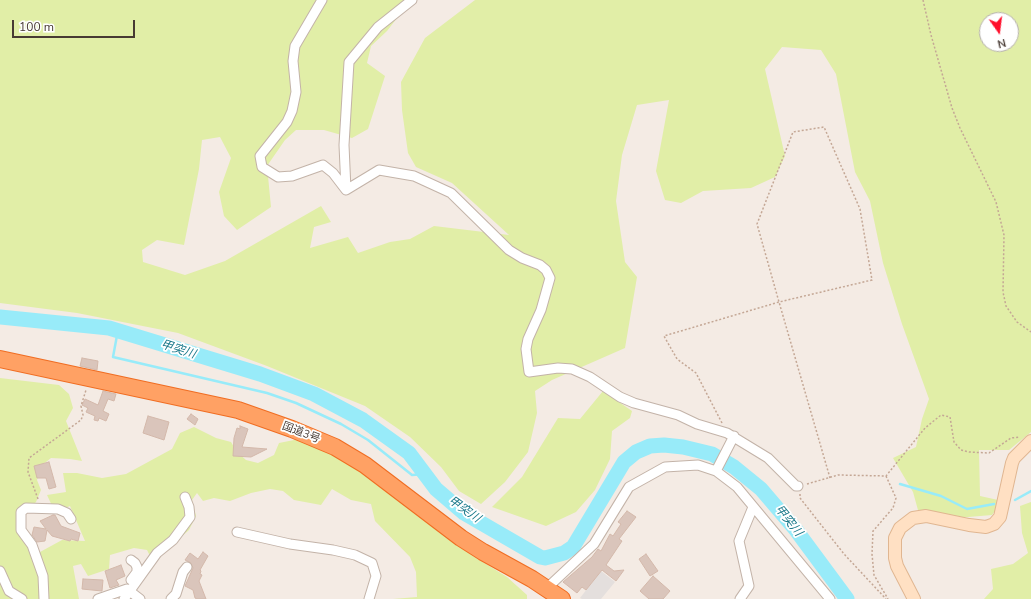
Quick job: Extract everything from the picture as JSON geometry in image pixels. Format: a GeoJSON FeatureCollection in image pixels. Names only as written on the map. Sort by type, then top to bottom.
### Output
{"type":"FeatureCollection","features":[{"type":"Feature","properties":{"kind":"highway","name":"国道3号"},"geometry":{"type":"LineString","coordinates":[[0,359],[238,410],[335,446],[365,465],[461,538],[547,588],[562,599]]}},
{"type":"Feature","properties":{"kind":"main road"},"geometry":{"type":"LineString","coordinates":[[914,599],[897,566],[895,558],[895,538],[900,528],[913,518],[926,516],[986,527],[994,524],[1000,517],[1014,458],[1028,439]]}},
{"type":"Feature","properties":{"kind":"street"},"geometry":{"type":"LineString","coordinates":[[322,0],[295,46],[293,61],[296,92],[292,111],[287,122],[260,156],[262,167],[278,177],[292,176],[323,166],[333,173],[346,190]]}},
{"type":"Feature","properties":{"kind":"street"},"geometry":{"type":"LineString","coordinates":[[346,190],[344,145],[349,62],[378,27],[412,0]]}},
{"type":"Feature","properties":{"kind":"street"},"geometry":{"type":"LineString","coordinates":[[346,190],[379,170],[414,176],[427,180],[451,193],[509,250],[522,258],[540,265],[546,270],[550,278],[541,310],[528,339],[526,349],[529,372],[558,368],[572,369],[590,377],[620,397],[634,403],[678,415],[697,424],[731,435],[768,458],[796,486],[798,486]]}},
{"type":"Feature","properties":{"kind":"street"},"geometry":{"type":"LineString","coordinates":[[716,471],[731,435]]}},
{"type":"Feature","properties":{"kind":"street"},"geometry":{"type":"LineString","coordinates":[[547,588],[594,544],[629,487],[665,467],[698,465],[716,471],[737,487],[830,599]]}},
{"type":"Feature","properties":{"kind":"street"},"geometry":{"type":"LineString","coordinates":[[124,599],[157,553],[173,540],[190,517],[189,507],[185,497]]}},
{"type":"Feature","properties":{"kind":"street"},"geometry":{"type":"LineString","coordinates":[[740,599],[749,586],[739,541],[753,507]]}},
{"type":"Feature","properties":{"kind":"street"},"geometry":{"type":"LineString","coordinates":[[44,599],[43,576],[32,545],[21,530],[21,512],[26,508],[58,509],[67,513],[71,519]]}},
{"type":"Feature","properties":{"kind":"street"},"geometry":{"type":"LineString","coordinates":[[237,532],[290,544],[333,550],[355,555],[372,563],[376,576],[369,599]]}},
{"type":"Feature","properties":{"kind":"street"},"geometry":{"type":"LineString","coordinates":[[131,560],[135,562],[136,572],[128,583],[129,590],[140,599]]}},
{"type":"Feature","properties":{"kind":"street"},"geometry":{"type":"LineString","coordinates":[[171,599],[176,594],[183,572],[187,567]]}},
{"type":"Feature","properties":{"kind":"street"},"geometry":{"type":"LineString","coordinates":[[0,571],[9,591],[22,599]]}},
{"type":"Feature","properties":{"kind":"street"},"geometry":{"type":"LineString","coordinates":[[98,599],[129,590]]}},
{"type":"Feature","properties":{"kind":"path"},"geometry":{"type":"LineString","coordinates":[[923,0],[931,35],[952,108],[960,128],[996,202],[1004,235],[1003,292],[1006,306],[1011,315],[1031,332]]}},
{"type":"Feature","properties":{"kind":"path"},"geometry":{"type":"LineString","coordinates":[[731,435],[696,373],[677,358],[664,336],[779,302],[872,280],[860,209],[824,128],[793,132],[756,224],[779,302],[830,478]]}},
{"type":"Feature","properties":{"kind":"path"},"geometry":{"type":"LineString","coordinates":[[42,508],[28,472],[29,458],[81,420],[83,416],[81,406],[89,378]]}},
{"type":"Feature","properties":{"kind":"path"},"geometry":{"type":"LineString","coordinates":[[886,476],[925,428],[941,415],[950,417],[954,442],[961,450],[989,453],[1011,438],[1028,439]]}},
{"type":"Feature","properties":{"kind":"path"},"geometry":{"type":"LineString","coordinates":[[886,476],[838,476],[798,486],[800,498],[844,554],[887,599]]}},
{"type":"Feature","properties":{"kind":"path"},"geometry":{"type":"LineString","coordinates":[[886,476],[896,498],[893,508],[873,531],[872,554],[874,575],[887,599]]}},
{"type":"Feature","properties":{"kind":"green space"},"geometry":{"type":"Polygon","coordinates":[[[0,0],[411,0],[387,31],[371,46],[367,63],[385,76],[368,129],[352,138],[324,130],[296,130],[285,140],[267,166],[271,207],[237,230],[224,216],[219,192],[231,158],[220,137],[202,140],[199,169],[184,245],[157,240],[142,250],[143,262],[185,275],[225,261],[321,206],[331,222],[314,227],[310,248],[348,237],[358,253],[390,242],[410,239],[434,226],[509,235],[452,183],[416,167],[408,153],[402,110],[401,82],[425,38],[475,0],[1031,0],[1031,432],[1009,450],[979,450],[980,496],[998,500],[997,508],[992,515],[921,521],[913,492],[893,458],[916,447],[922,419],[929,399],[902,324],[883,263],[870,201],[855,172],[836,74],[821,50],[782,47],[765,69],[785,156],[775,177],[751,188],[703,191],[681,203],[665,200],[656,171],[669,100],[637,105],[622,155],[616,201],[625,262],[637,277],[625,348],[552,380],[535,391],[537,413],[528,452],[505,482],[481,504],[459,491],[441,467],[410,437],[365,406],[267,366],[178,333],[77,313],[0,303],[0,0]]]}},
{"type":"Feature","properties":{"kind":"green space"},"geometry":{"type":"Polygon","coordinates":[[[0,378],[59,385],[69,394],[73,408],[66,421],[82,461],[51,458],[41,466],[37,480],[41,490],[36,502],[25,514],[23,529],[40,552],[62,540],[85,541],[70,506],[59,511],[54,510],[47,495],[66,492],[63,473],[77,473],[102,478],[126,474],[172,449],[180,433],[194,427],[216,438],[231,442],[237,452],[246,460],[258,463],[274,455],[279,443],[299,439],[340,457],[366,473],[473,556],[507,577],[527,595],[527,599],[393,599],[417,597],[416,572],[410,557],[375,521],[371,504],[351,500],[332,489],[321,505],[294,500],[283,491],[270,489],[251,493],[230,501],[214,498],[203,501],[197,493],[192,500],[196,516],[189,530],[153,562],[147,550],[134,548],[110,555],[109,569],[88,576],[81,564],[73,566],[79,599],[0,599],[0,378]]]}},
{"type":"Feature","properties":{"kind":"green space"},"geometry":{"type":"Polygon","coordinates":[[[603,391],[632,411],[630,418],[612,431],[610,459],[595,490],[576,512],[546,526],[492,507],[522,477],[558,418],[580,419],[603,391]]]}},
{"type":"Feature","properties":{"kind":"green space"},"geometry":{"type":"Polygon","coordinates":[[[1031,502],[1031,599],[984,599],[993,589],[991,569],[1013,564],[1028,553],[1022,533],[1020,506],[1031,502]]]}},
{"type":"Feature","properties":{"kind":"shaded area"},"geometry":{"type":"Polygon","coordinates":[[[601,571],[615,582],[601,599],[580,598],[601,571]]]}},
{"type":"Feature","properties":{"kind":"building"},"geometry":{"type":"Polygon","coordinates":[[[82,358],[98,361],[97,370],[80,366],[82,358]]]}},
{"type":"Feature","properties":{"kind":"building"},"geometry":{"type":"Polygon","coordinates":[[[103,391],[116,394],[114,401],[108,399],[103,411],[109,414],[106,421],[99,418],[98,421],[94,420],[95,416],[86,412],[88,408],[82,405],[85,399],[98,405],[103,391]]]}},
{"type":"Feature","properties":{"kind":"building"},"geometry":{"type":"Polygon","coordinates":[[[191,414],[198,419],[195,425],[187,419],[191,414]]]}},
{"type":"Feature","properties":{"kind":"building"},"geometry":{"type":"Polygon","coordinates":[[[148,416],[169,422],[164,440],[143,433],[148,416]]]}},
{"type":"Feature","properties":{"kind":"building"},"geometry":{"type":"Polygon","coordinates":[[[240,426],[248,429],[242,447],[267,449],[251,457],[233,456],[234,438],[237,428],[240,429],[240,426]]]}},
{"type":"Feature","properties":{"kind":"building"},"geometry":{"type":"Polygon","coordinates":[[[49,462],[56,487],[49,489],[46,478],[37,478],[34,466],[49,462]]]}},
{"type":"Feature","properties":{"kind":"building"},"geometry":{"type":"Polygon","coordinates":[[[627,511],[636,517],[619,539],[622,541],[606,565],[614,571],[624,570],[616,581],[602,570],[586,590],[582,587],[577,593],[563,582],[592,557],[598,549],[601,551],[610,534],[613,536],[621,524],[618,522],[627,511]]]}},
{"type":"Feature","properties":{"kind":"building"},"geometry":{"type":"Polygon","coordinates":[[[55,515],[61,526],[80,533],[78,541],[71,539],[70,541],[52,536],[47,530],[45,541],[37,542],[32,535],[34,527],[46,529],[40,521],[55,515]]]}},
{"type":"Feature","properties":{"kind":"building"},"geometry":{"type":"Polygon","coordinates":[[[203,552],[208,556],[200,570],[200,574],[202,575],[199,581],[206,599],[197,599],[195,598],[193,590],[185,586],[193,568],[191,563],[185,560],[190,553],[198,559],[203,552]]]}},
{"type":"Feature","properties":{"kind":"building"},"geometry":{"type":"Polygon","coordinates":[[[646,554],[658,571],[650,576],[639,559],[646,554]]]}},
{"type":"Feature","properties":{"kind":"building"},"geometry":{"type":"Polygon","coordinates":[[[121,565],[125,576],[116,580],[119,585],[110,588],[105,571],[121,565]]]}},
{"type":"Feature","properties":{"kind":"building"},"geometry":{"type":"Polygon","coordinates":[[[653,576],[670,591],[663,599],[649,599],[640,591],[653,576]]]}},
{"type":"Feature","properties":{"kind":"building"},"geometry":{"type":"Polygon","coordinates":[[[83,579],[103,580],[102,591],[82,589],[83,579]]]}},
{"type":"Feature","properties":{"kind":"waterway","name":"甲突川"},"geometry":{"type":"LineString","coordinates":[[0,317],[109,328],[260,374],[314,394],[363,420],[409,453],[436,489],[464,513],[540,557],[545,558],[564,553],[573,547],[624,462],[636,452],[650,446],[664,445],[683,447],[712,454],[734,467],[761,489],[796,530],[847,599]]}},
{"type":"Feature","properties":{"kind":"waterway"},"geometry":{"type":"LineString","coordinates":[[118,330],[113,357],[267,393],[296,403],[341,424],[368,440],[412,475],[425,474]]}},
{"type":"Feature","properties":{"kind":"waterway"},"geometry":{"type":"LineString","coordinates":[[900,484],[941,496],[967,509],[994,504]]}},
{"type":"Feature","properties":{"kind":"waterway"},"geometry":{"type":"LineString","coordinates":[[1015,500],[1031,491]]}}]}
